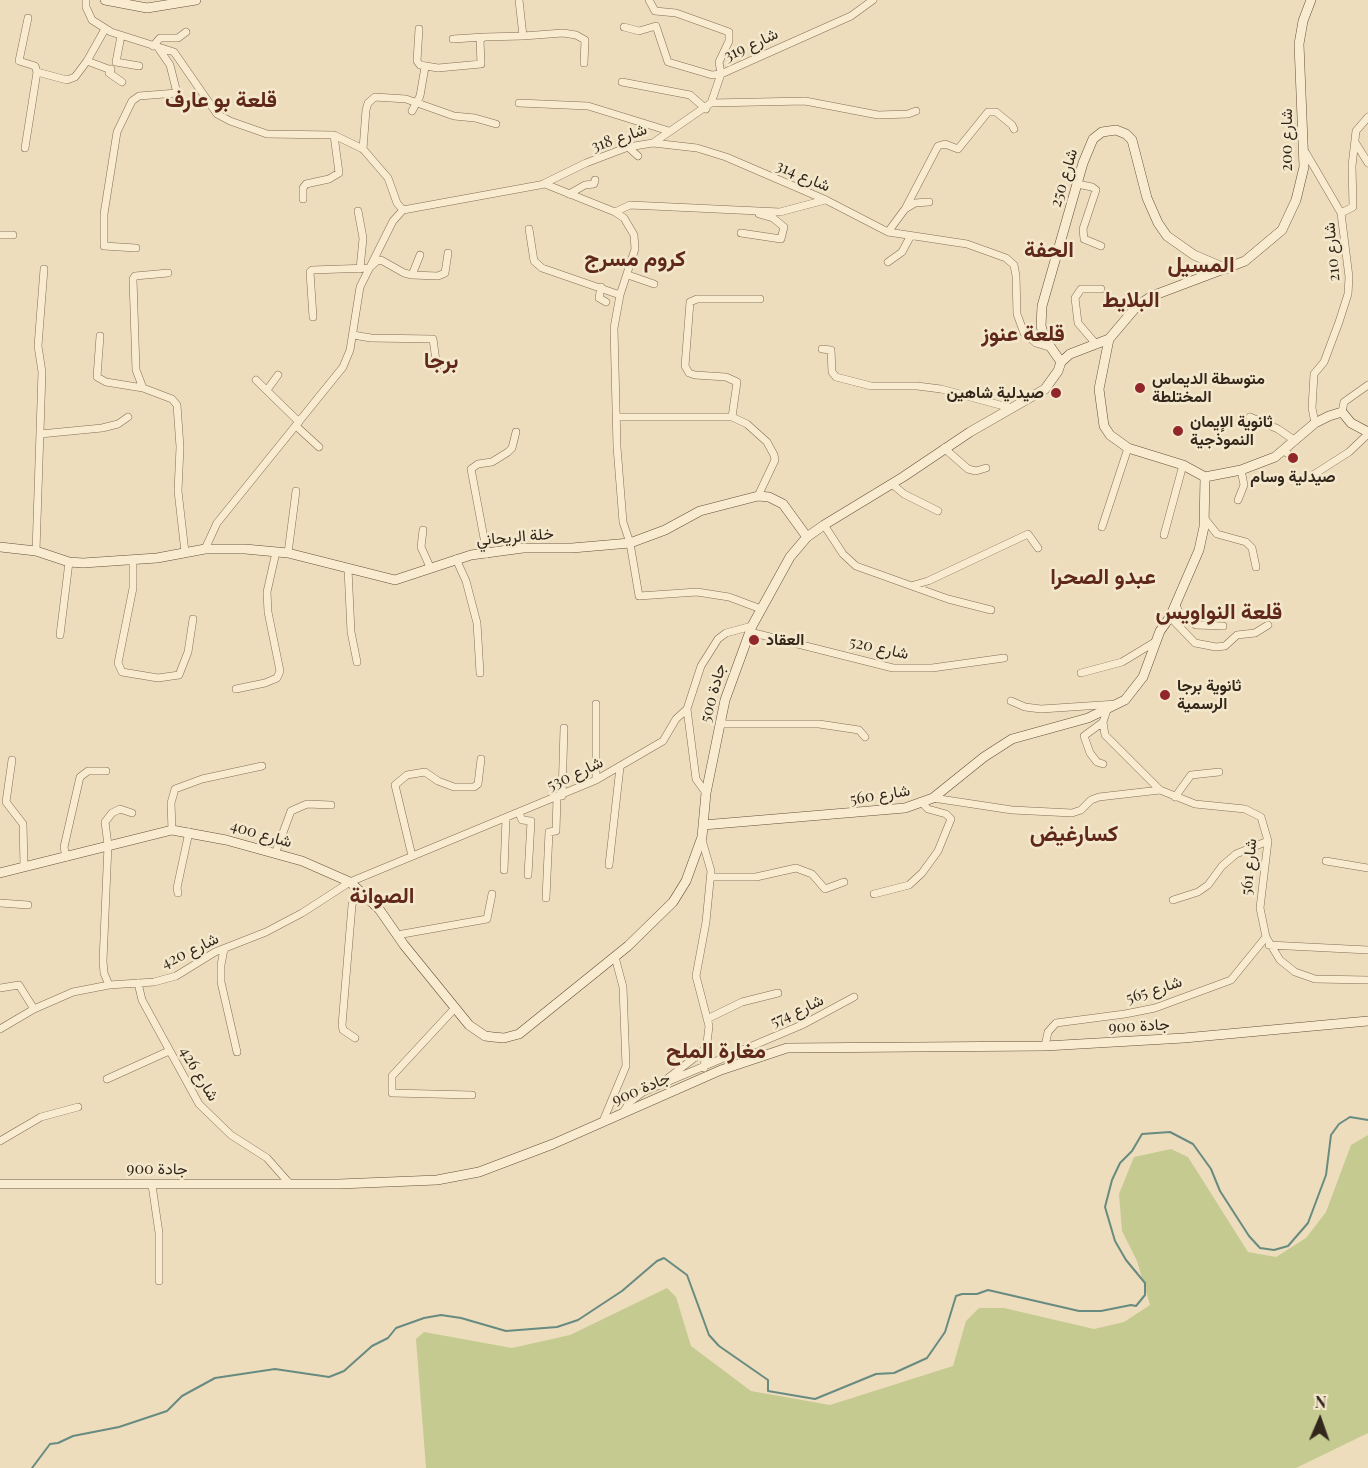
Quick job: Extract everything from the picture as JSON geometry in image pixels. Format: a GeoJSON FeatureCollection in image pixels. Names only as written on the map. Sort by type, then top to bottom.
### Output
{"type":"FeatureCollection","features":[{"type":"Feature","properties":{"kind":"main road"},"geometry":{"type":"LineString","coordinates":[[105,0],[147,8],[196,0]]}},
{"type":"Feature","properties":{"kind":"main road","name":"شارع 200"},"geometry":{"type":"LineString","coordinates":[[1061,362],[1070,354],[1109,339],[1137,306],[1152,296],[1227,269],[1251,257],[1282,230],[1301,183],[1306,153],[1299,44],[1303,21],[1311,0]]}},
{"type":"Feature","properties":{"kind":"main road","name":"شارع 250"},"geometry":{"type":"LineString","coordinates":[[1061,362],[1045,339],[1041,326],[1042,306],[1077,184],[1093,138],[1102,132],[1116,130],[1126,134],[1132,140],[1147,198],[1160,227],[1178,245],[1227,269]]}},
{"type":"Feature","properties":{"kind":"main road"},"geometry":{"type":"LineString","coordinates":[[1109,339],[1099,389],[1101,417],[1110,435],[1128,448],[1183,465],[1205,477],[1241,470],[1284,451],[1315,423],[1342,412],[1352,423],[1368,433]]}},
{"type":"Feature","properties":{"kind":"main road","name":"جادة 500"},"geometry":{"type":"LineString","coordinates":[[455,1008],[469,1025],[485,1036],[512,1037],[529,1027],[615,957],[673,902],[686,881],[702,837],[706,793],[725,700],[751,629],[790,556],[807,537],[824,525],[892,484],[944,448],[1045,389],[1058,371],[1061,362]]}},
{"type":"Feature","properties":{"kind":"main road","name":"شارع 560"},"geometry":{"type":"LineString","coordinates":[[703,825],[879,812],[922,803],[933,798],[984,757],[1012,739],[1107,710],[1130,696],[1138,686],[1155,642],[1170,617],[1200,550],[1205,519],[1205,477]]}},
{"type":"Feature","properties":{"kind":"main road"},"geometry":{"type":"LineString","coordinates":[[758,496],[778,500],[783,504],[807,537]]}},
{"type":"Feature","properties":{"kind":"main road","name":"خلة الريحاني"},"geometry":{"type":"LineString","coordinates":[[69,562],[133,560],[201,549],[276,552],[395,580],[456,559],[487,554],[530,548],[572,548],[630,543],[665,530],[700,511],[758,496]]}},
{"type":"Feature","properties":{"kind":"main road"},"geometry":{"type":"LineString","coordinates":[[0,547],[36,551],[69,562]]}},
{"type":"Feature","properties":{"kind":"main road","name":"شارع 400"},"geometry":{"type":"LineString","coordinates":[[0,873],[172,830],[189,832],[324,868],[354,886],[380,909],[397,935],[455,1008]]}},
{"type":"Feature","properties":{"kind":"main road","name":"جادة 900"},"geometry":{"type":"LineString","coordinates":[[0,1184],[386,1184],[437,1180],[479,1172],[721,1070],[787,1048],[1045,1046],[1184,1038],[1368,1021]]}},
{"type":"Feature","properties":{"kind":"street"},"geometry":{"type":"LineString","coordinates":[[86,0],[89,15],[105,29],[174,52],[217,114],[230,121],[267,134],[334,135],[363,149],[388,178],[397,203],[403,210],[393,221],[360,287],[353,335],[343,367],[217,523],[201,549]]}},
{"type":"Feature","properties":{"kind":"street"},"geometry":{"type":"LineString","coordinates":[[519,0],[523,36]]}},
{"type":"Feature","properties":{"kind":"street"},"geometry":{"type":"LineString","coordinates":[[649,0],[655,11],[676,13],[726,29],[729,36],[719,62],[721,74],[708,106]]}},
{"type":"Feature","properties":{"kind":"street","name":"شارع 319"},"geometry":{"type":"LineString","coordinates":[[624,27],[639,31],[656,26],[668,62],[712,75],[721,74],[851,16],[873,0]]}},
{"type":"Feature","properties":{"kind":"street"},"geometry":{"type":"LineString","coordinates":[[25,148],[37,72],[35,66],[19,60],[28,18]]}},
{"type":"Feature","properties":{"kind":"street"},"geometry":{"type":"LineString","coordinates":[[419,28],[417,61],[425,67],[482,64],[480,40],[484,37]]}},
{"type":"Feature","properties":{"kind":"street"},"geometry":{"type":"LineString","coordinates":[[37,72],[68,80],[75,77],[105,29]]}},
{"type":"Feature","properties":{"kind":"street"},"geometry":{"type":"LineString","coordinates":[[155,46],[160,38],[178,38],[186,32]]}},
{"type":"Feature","properties":{"kind":"street"},"geometry":{"type":"LineString","coordinates":[[453,39],[563,33],[576,35],[585,40],[584,63]]}},
{"type":"Feature","properties":{"kind":"street"},"geometry":{"type":"LineString","coordinates":[[121,36],[116,63],[109,73],[122,82]]}},
{"type":"Feature","properties":{"kind":"street"},"geometry":{"type":"LineString","coordinates":[[136,248],[104,246],[104,214],[117,132],[132,101],[140,96],[177,93],[170,65],[155,46]]}},
{"type":"Feature","properties":{"kind":"street"},"geometry":{"type":"LineString","coordinates":[[87,61],[111,70]]}},
{"type":"Feature","properties":{"kind":"street"},"geometry":{"type":"LineString","coordinates":[[116,63],[139,66]]}},
{"type":"Feature","properties":{"kind":"street"},"geometry":{"type":"LineString","coordinates":[[414,108],[420,96],[425,67]]}},
{"type":"Feature","properties":{"kind":"street"},"geometry":{"type":"LineString","coordinates":[[621,82],[690,95],[708,106],[805,101],[878,115],[908,114],[916,111]]}},
{"type":"Feature","properties":{"kind":"street"},"geometry":{"type":"LineString","coordinates":[[363,149],[366,110],[368,103],[375,97],[406,99],[414,108],[475,118],[496,124]]}},
{"type":"Feature","properties":{"kind":"street"},"geometry":{"type":"LineString","coordinates":[[519,103],[588,106],[669,131]]}},
{"type":"Feature","properties":{"kind":"street","name":"شارع 318"},"geometry":{"type":"LineString","coordinates":[[403,210],[545,184],[586,163],[628,147],[653,143],[708,106]]}},
{"type":"Feature","properties":{"kind":"street"},"geometry":{"type":"LineString","coordinates":[[888,232],[905,209],[938,146],[945,144],[958,149],[988,112],[996,112],[1014,129]]}},
{"type":"Feature","properties":{"kind":"street"},"geometry":{"type":"LineString","coordinates":[[1341,213],[1353,207],[1352,166],[1357,128],[1368,117]]}},
{"type":"Feature","properties":{"kind":"street"},"geometry":{"type":"LineString","coordinates":[[303,199],[303,188],[306,184],[329,179],[339,173],[334,135]]}},
{"type":"Feature","properties":{"kind":"street"},"geometry":{"type":"LineString","coordinates":[[1355,142],[1368,163]]}},
{"type":"Feature","properties":{"kind":"street","name":"شارع 314"},"geometry":{"type":"LineString","coordinates":[[653,143],[697,148],[726,157],[826,200],[888,232],[967,244],[1006,258],[1014,265],[1017,314],[1024,333],[1036,343],[1052,348]]}},
{"type":"Feature","properties":{"kind":"street"},"geometry":{"type":"LineString","coordinates":[[628,147],[638,156]]}},
{"type":"Feature","properties":{"kind":"street","name":"شارع 210"},"geometry":{"type":"LineString","coordinates":[[1306,153],[1341,213],[1348,290],[1324,362],[1314,374],[1312,408],[1315,423]]}},
{"type":"Feature","properties":{"kind":"street"},"geometry":{"type":"LineString","coordinates":[[569,194],[585,184],[594,184],[594,180]]}},
{"type":"Feature","properties":{"kind":"street"},"geometry":{"type":"LineString","coordinates":[[545,184],[615,212],[624,218],[634,235],[635,249],[620,295],[614,328],[623,522],[630,543],[639,596],[705,593],[729,597],[761,609]]}},
{"type":"Feature","properties":{"kind":"street"},"geometry":{"type":"LineString","coordinates":[[1077,184],[1096,190],[1083,229],[1083,239],[1101,246]]}},
{"type":"Feature","properties":{"kind":"street"},"geometry":{"type":"LineString","coordinates":[[615,212],[630,205],[780,212],[826,200]]}},
{"type":"Feature","properties":{"kind":"street"},"geometry":{"type":"LineString","coordinates":[[905,209],[915,203],[929,202]]}},
{"type":"Feature","properties":{"kind":"street"},"geometry":{"type":"LineString","coordinates":[[358,211],[363,238],[360,269]]}},
{"type":"Feature","properties":{"kind":"street"},"geometry":{"type":"LineString","coordinates":[[741,233],[781,239],[783,235],[784,227],[779,223],[750,211]]}},
{"type":"Feature","properties":{"kind":"street"},"geometry":{"type":"LineString","coordinates":[[529,229],[534,261],[552,272],[620,295]]}},
{"type":"Feature","properties":{"kind":"street"},"geometry":{"type":"LineString","coordinates":[[0,235],[13,235]]}},
{"type":"Feature","properties":{"kind":"street"},"geometry":{"type":"LineString","coordinates":[[888,262],[902,252],[910,237]]}},
{"type":"Feature","properties":{"kind":"street"},"geometry":{"type":"LineString","coordinates":[[313,317],[310,272],[369,268],[376,261],[381,261],[404,273],[438,276],[445,273],[448,253]]}},
{"type":"Feature","properties":{"kind":"street"},"geometry":{"type":"LineString","coordinates":[[412,275],[420,255]]}},
{"type":"Feature","properties":{"kind":"street"},"geometry":{"type":"LineString","coordinates":[[36,551],[42,372],[38,346],[44,269]]}},
{"type":"Feature","properties":{"kind":"street"},"geometry":{"type":"LineString","coordinates":[[143,388],[136,370],[133,279],[135,276],[168,273]]}},
{"type":"Feature","properties":{"kind":"street"},"geometry":{"type":"LineString","coordinates":[[628,275],[654,284]]}},
{"type":"Feature","properties":{"kind":"street"},"geometry":{"type":"LineString","coordinates":[[601,287],[599,298],[606,302]]}},
{"type":"Feature","properties":{"kind":"street"},"geometry":{"type":"LineString","coordinates":[[1096,344],[1078,323],[1075,298],[1081,289],[1101,289]]}},
{"type":"Feature","properties":{"kind":"street"},"geometry":{"type":"LineString","coordinates":[[732,417],[737,382],[726,377],[689,373],[685,366],[690,302],[697,299],[760,298]]}},
{"type":"Feature","properties":{"kind":"street"},"geometry":{"type":"LineString","coordinates":[[353,335],[371,338],[433,339],[438,368]]}},
{"type":"Feature","properties":{"kind":"street"},"geometry":{"type":"LineString","coordinates":[[100,336],[97,377],[106,382],[143,388],[172,399],[177,405],[180,447],[178,474],[185,552]]}},
{"type":"Feature","properties":{"kind":"street"},"geometry":{"type":"LineString","coordinates":[[822,349],[831,350],[832,372],[836,376],[871,386],[917,386],[941,389],[1011,408]]}},
{"type":"Feature","properties":{"kind":"street"},"geometry":{"type":"LineString","coordinates":[[267,390],[278,375]]}},
{"type":"Feature","properties":{"kind":"street"},"geometry":{"type":"LineString","coordinates":[[256,380],[319,447]]}},
{"type":"Feature","properties":{"kind":"street"},"geometry":{"type":"LineString","coordinates":[[1342,412],[1344,402],[1368,385]]}},
{"type":"Feature","properties":{"kind":"street"},"geometry":{"type":"LineString","coordinates":[[40,434],[102,429],[118,424],[128,417]]}},
{"type":"Feature","properties":{"kind":"street"},"geometry":{"type":"LineString","coordinates":[[618,417],[732,417],[757,432],[767,442],[774,455],[775,460],[758,496]]}},
{"type":"Feature","properties":{"kind":"street"},"geometry":{"type":"LineString","coordinates":[[1250,417],[1278,429],[1294,440]]}},
{"type":"Feature","properties":{"kind":"street"},"geometry":{"type":"LineString","coordinates":[[487,554],[471,469],[478,464],[492,462],[508,452],[512,448],[516,432]]}},
{"type":"Feature","properties":{"kind":"street"},"geometry":{"type":"LineString","coordinates":[[1313,475],[1349,452],[1368,433]]}},
{"type":"Feature","properties":{"kind":"street"},"geometry":{"type":"LineString","coordinates":[[944,448],[968,469],[976,471],[986,468]]}},
{"type":"Feature","properties":{"kind":"street"},"geometry":{"type":"LineString","coordinates":[[1102,526],[1128,448]]}},
{"type":"Feature","properties":{"kind":"street"},"geometry":{"type":"LineString","coordinates":[[1284,451],[1295,459]]}},
{"type":"Feature","properties":{"kind":"street"},"geometry":{"type":"LineString","coordinates":[[1164,535],[1183,465]]}},
{"type":"Feature","properties":{"kind":"street"},"geometry":{"type":"LineString","coordinates":[[1238,500],[1244,485],[1241,470]]}},
{"type":"Feature","properties":{"kind":"street"},"geometry":{"type":"LineString","coordinates":[[892,484],[904,494],[939,511]]}},
{"type":"Feature","properties":{"kind":"street"},"geometry":{"type":"LineString","coordinates":[[288,553],[296,491]]}},
{"type":"Feature","properties":{"kind":"street"},"geometry":{"type":"LineString","coordinates":[[1205,519],[1217,534],[1249,545],[1256,567]]}},
{"type":"Feature","properties":{"kind":"street"},"geometry":{"type":"LineString","coordinates":[[824,525],[843,554],[856,566],[948,598],[991,610]]}},
{"type":"Feature","properties":{"kind":"street"},"geometry":{"type":"LineString","coordinates":[[423,530],[421,547],[430,567]]}},
{"type":"Feature","properties":{"kind":"street"},"geometry":{"type":"LineString","coordinates":[[913,585],[928,581],[1028,534],[1038,548]]}},
{"type":"Feature","properties":{"kind":"street"},"geometry":{"type":"LineString","coordinates":[[236,689],[265,683],[277,678],[280,671],[268,612],[267,592],[276,552]]}},
{"type":"Feature","properties":{"kind":"street"},"geometry":{"type":"LineString","coordinates":[[456,559],[466,581],[477,623],[480,673]]}},
{"type":"Feature","properties":{"kind":"street"},"geometry":{"type":"LineString","coordinates":[[133,560],[133,588],[118,663],[122,672],[158,678],[179,675],[188,652],[193,620]]}},
{"type":"Feature","properties":{"kind":"street"},"geometry":{"type":"LineString","coordinates":[[60,635],[69,562]]}},
{"type":"Feature","properties":{"kind":"street"},"geometry":{"type":"LineString","coordinates":[[348,569],[351,632],[357,662]]}},
{"type":"Feature","properties":{"kind":"street"},"geometry":{"type":"LineString","coordinates":[[1176,604],[1180,616],[1196,625],[1223,626]]}},
{"type":"Feature","properties":{"kind":"street"},"geometry":{"type":"LineString","coordinates":[[1170,617],[1195,643],[1216,647],[1225,646],[1237,635],[1255,633],[1268,625]]}},
{"type":"Feature","properties":{"kind":"street","name":"شارع 520"},"geometry":{"type":"LineString","coordinates":[[751,629],[893,668],[932,668],[1004,658]]}},
{"type":"Feature","properties":{"kind":"street","name":"شارع 530"},"geometry":{"type":"LineString","coordinates":[[354,886],[412,856],[596,780],[663,741],[676,719],[687,709],[701,666],[718,639],[726,633],[751,629]]}},
{"type":"Feature","properties":{"kind":"street"},"geometry":{"type":"LineString","coordinates":[[1080,673],[1122,662],[1155,642]]}},
{"type":"Feature","properties":{"kind":"street"},"geometry":{"type":"LineString","coordinates":[[1011,701],[1025,708],[1041,709],[1117,704]]}},
{"type":"Feature","properties":{"kind":"street"},"geometry":{"type":"LineString","coordinates":[[596,704],[596,780]]}},
{"type":"Feature","properties":{"kind":"street"},"geometry":{"type":"LineString","coordinates":[[687,709],[696,779],[706,793]]}},
{"type":"Feature","properties":{"kind":"street"},"geometry":{"type":"LineString","coordinates":[[1103,764],[1097,762],[1090,753],[1084,736],[1103,722],[1107,710]]}},
{"type":"Feature","properties":{"kind":"street","name":"شارع 561"},"geometry":{"type":"LineString","coordinates":[[1103,722],[1105,735],[1160,790],[1200,805],[1252,811],[1265,824],[1268,841],[1259,898],[1269,945],[1287,967],[1304,976],[1323,980],[1368,980]]}},
{"type":"Feature","properties":{"kind":"street"},"geometry":{"type":"LineString","coordinates":[[720,724],[819,724],[860,730],[865,737]]}},
{"type":"Feature","properties":{"kind":"street"},"geometry":{"type":"LineString","coordinates":[[546,898],[549,832],[556,831],[564,728]]}},
{"type":"Feature","properties":{"kind":"street"},"geometry":{"type":"LineString","coordinates":[[412,856],[394,785],[407,775],[425,772],[438,781],[454,787],[474,787],[478,784],[482,759]]}},
{"type":"Feature","properties":{"kind":"street"},"geometry":{"type":"LineString","coordinates":[[12,760],[6,802],[23,824],[24,866]]}},
{"type":"Feature","properties":{"kind":"street"},"geometry":{"type":"LineString","coordinates":[[172,830],[171,803],[175,789],[202,779],[262,766]]}},
{"type":"Feature","properties":{"kind":"street"},"geometry":{"type":"LineString","coordinates":[[609,865],[620,767]]}},
{"type":"Feature","properties":{"kind":"street"},"geometry":{"type":"LineString","coordinates":[[66,857],[64,847],[80,777],[88,771],[106,771]]}},
{"type":"Feature","properties":{"kind":"street"},"geometry":{"type":"LineString","coordinates":[[1174,797],[1196,772],[1219,772]]}},
{"type":"Feature","properties":{"kind":"street"},"geometry":{"type":"LineString","coordinates":[[933,798],[1012,810],[1071,813],[1082,810],[1091,800],[1100,797],[1160,790]]}},
{"type":"Feature","properties":{"kind":"street"},"geometry":{"type":"LineString","coordinates":[[874,894],[909,885],[922,873],[938,851],[951,819],[945,814],[928,809],[922,803]]}},
{"type":"Feature","properties":{"kind":"street"},"geometry":{"type":"LineString","coordinates":[[275,854],[291,811],[307,804],[331,805]]}},
{"type":"Feature","properties":{"kind":"street"},"geometry":{"type":"LineString","coordinates":[[109,985],[104,973],[103,946],[108,845],[105,822],[112,813],[120,809],[132,813]]}},
{"type":"Feature","properties":{"kind":"street"},"geometry":{"type":"LineString","coordinates":[[519,813],[522,820],[531,821],[528,875]]}},
{"type":"Feature","properties":{"kind":"street"},"geometry":{"type":"LineString","coordinates":[[504,870],[506,818]]}},
{"type":"Feature","properties":{"kind":"street"},"geometry":{"type":"LineString","coordinates":[[178,893],[177,888],[189,832]]}},
{"type":"Feature","properties":{"kind":"street"},"geometry":{"type":"LineString","coordinates":[[702,837],[711,877],[696,976],[707,1019],[711,1056],[723,1059]]}},
{"type":"Feature","properties":{"kind":"street"},"geometry":{"type":"LineString","coordinates":[[1173,900],[1208,885],[1222,866],[1236,854],[1268,841]]}},
{"type":"Feature","properties":{"kind":"street"},"geometry":{"type":"LineString","coordinates":[[1326,861],[1368,868]]}},
{"type":"Feature","properties":{"kind":"street"},"geometry":{"type":"LineString","coordinates":[[711,877],[756,877],[796,868],[812,874],[825,889],[844,882]]}},
{"type":"Feature","properties":{"kind":"street"},"geometry":{"type":"LineString","coordinates":[[354,886],[342,1025],[343,1030],[355,1038]]}},
{"type":"Feature","properties":{"kind":"street","name":"شارع 420"},"geometry":{"type":"LineString","coordinates":[[0,1029],[34,1009],[73,992],[109,985],[154,982],[176,976],[202,959],[266,932],[354,886]]}},
{"type":"Feature","properties":{"kind":"street"},"geometry":{"type":"LineString","coordinates":[[397,935],[487,918],[492,894]]}},
{"type":"Feature","properties":{"kind":"street"},"geometry":{"type":"LineString","coordinates":[[0,903],[28,905]]}},
{"type":"Feature","properties":{"kind":"street","name":"شارع 565"},"geometry":{"type":"LineString","coordinates":[[1045,1046],[1048,1032],[1056,1023],[1155,1008],[1231,980],[1266,937]]}},
{"type":"Feature","properties":{"kind":"street"},"geometry":{"type":"LineString","coordinates":[[1269,945],[1368,950]]}},
{"type":"Feature","properties":{"kind":"street"},"geometry":{"type":"LineString","coordinates":[[224,949],[220,965],[221,982],[237,1052]]}},
{"type":"Feature","properties":{"kind":"street"},"geometry":{"type":"LineString","coordinates":[[603,1121],[626,1066],[623,987],[615,957]]}},
{"type":"Feature","properties":{"kind":"street","name":"شارع 426"},"geometry":{"type":"LineString","coordinates":[[138,983],[142,1000],[187,1086],[212,1120],[267,1158],[289,1183]]}},
{"type":"Feature","properties":{"kind":"street"},"geometry":{"type":"LineString","coordinates":[[0,988],[19,985],[34,1009]]}},
{"type":"Feature","properties":{"kind":"street"},"geometry":{"type":"LineString","coordinates":[[707,1019],[742,1002],[778,993]]}},
{"type":"Feature","properties":{"kind":"street","name":"شارع 574"},"geometry":{"type":"LineString","coordinates":[[623,1112],[630,1102],[655,1087],[804,1024],[854,998]]}},
{"type":"Feature","properties":{"kind":"street"},"geometry":{"type":"LineString","coordinates":[[455,1008],[392,1076],[392,1093],[472,1095]]}},
{"type":"Feature","properties":{"kind":"street"},"geometry":{"type":"LineString","coordinates":[[704,1068],[709,1042]]}},
{"type":"Feature","properties":{"kind":"street"},"geometry":{"type":"LineString","coordinates":[[655,1087],[686,1066],[709,1042]]}},
{"type":"Feature","properties":{"kind":"street"},"geometry":{"type":"LineString","coordinates":[[107,1079],[170,1051]]}},
{"type":"Feature","properties":{"kind":"street"},"geometry":{"type":"LineString","coordinates":[[0,1141],[41,1117],[78,1107]]}},
{"type":"Feature","properties":{"kind":"street"},"geometry":{"type":"LineString","coordinates":[[152,1185],[158,1214],[159,1281]]}},
{"type":"Feature","properties":{"kind":"green space"},"geometry":{"type":"Polygon","coordinates":[[[1368,1135],[1368,1433],[1296,1468],[426,1468],[416,1339],[424,1332],[512,1348],[570,1335],[667,1288],[676,1297],[691,1346],[751,1391],[830,1405],[953,1366],[966,1321],[979,1308],[1004,1308],[1094,1329],[1124,1322],[1150,1305],[1137,1261],[1122,1231],[1119,1194],[1134,1157],[1171,1149],[1188,1157],[1248,1252],[1276,1257],[1306,1238],[1326,1212],[1351,1145],[1368,1135]]]}},
{"type":"Feature","properties":{"kind":"waterway"},"geometry":{"type":"LineString","coordinates":[[32,1468],[50,1444],[73,1436],[119,1427],[167,1411],[182,1396],[215,1378],[275,1369],[329,1377],[344,1371],[372,1346],[388,1338],[396,1328],[424,1318],[441,1315],[461,1318],[506,1331],[557,1327],[578,1320],[622,1291],[657,1261],[664,1258],[687,1275],[709,1335],[719,1346],[768,1380],[768,1391],[815,1399],[876,1374],[894,1373],[927,1358],[945,1332],[956,1296],[962,1294],[977,1294],[988,1290],[1079,1311],[1101,1311],[1136,1306],[1145,1295],[1145,1283],[1126,1260],[1115,1241],[1105,1207],[1112,1180],[1120,1163],[1132,1151],[1142,1134],[1170,1132],[1193,1144],[1211,1169],[1220,1191],[1249,1236],[1260,1248],[1274,1250],[1288,1246],[1308,1223],[1326,1175],[1331,1135],[1339,1124],[1350,1117],[1368,1120]]}},
{"type":"Feature","properties":{"kind":"place","name":"متوسطة الديماس المختلطة"},"geometry":{"type":"Point","coordinates":[1140,388]}},
{"type":"Feature","properties":{"kind":"place","name":"صيدلية شاهين"},"geometry":{"type":"Point","coordinates":[1056,393]}},
{"type":"Feature","properties":{"kind":"place","name":"ثانوية الإيمان النموذجية"},"geometry":{"type":"Point","coordinates":[1178,431]}},
{"type":"Feature","properties":{"kind":"place","name":"صيدلية وسام"},"geometry":{"type":"Point","coordinates":[1293,458]}},
{"type":"Feature","properties":{"kind":"place","name":"العقاد"},"geometry":{"type":"Point","coordinates":[754,640]}},
{"type":"Feature","properties":{"kind":"place","name":"ثانوية برجا الرسمية"},"geometry":{"type":"Point","coordinates":[1165,695]}},
{"type":"Feature","properties":{"kind":"district","name":"قلعة بو عارف"},"geometry":{"type":"Point","coordinates":[221,100]}},
{"type":"Feature","properties":{"kind":"district","name":"الحفة"},"geometry":{"type":"Point","coordinates":[1049,250]}},
{"type":"Feature","properties":{"kind":"district","name":"كروم مسرج"},"geometry":{"type":"Point","coordinates":[635,259]}},
{"type":"Feature","properties":{"kind":"district","name":"المسيل"},"geometry":{"type":"Point","coordinates":[1201,265]}},
{"type":"Feature","properties":{"kind":"district","name":"البلايط"},"geometry":{"type":"Point","coordinates":[1131,300]}},
{"type":"Feature","properties":{"kind":"district","name":"قلعة عنوز"},"geometry":{"type":"Point","coordinates":[1023,334]}},
{"type":"Feature","properties":{"kind":"district","name":"برجا"},"geometry":{"type":"Point","coordinates":[441,361]}},
{"type":"Feature","properties":{"kind":"district","name":"عبدو الصحرا"},"geometry":{"type":"Point","coordinates":[1103,577]}},
{"type":"Feature","properties":{"kind":"district","name":"قلعة النواويس"},"geometry":{"type":"Point","coordinates":[1219,612]}},
{"type":"Feature","properties":{"kind":"district","name":"كسارغيض"},"geometry":{"type":"Point","coordinates":[1074,834]}},
{"type":"Feature","properties":{"kind":"district","name":"الصوانة"},"geometry":{"type":"Point","coordinates":[382,896]}},
{"type":"Feature","properties":{"kind":"district","name":"مغارة الملح"},"geometry":{"type":"Point","coordinates":[716,1051]}}]}
